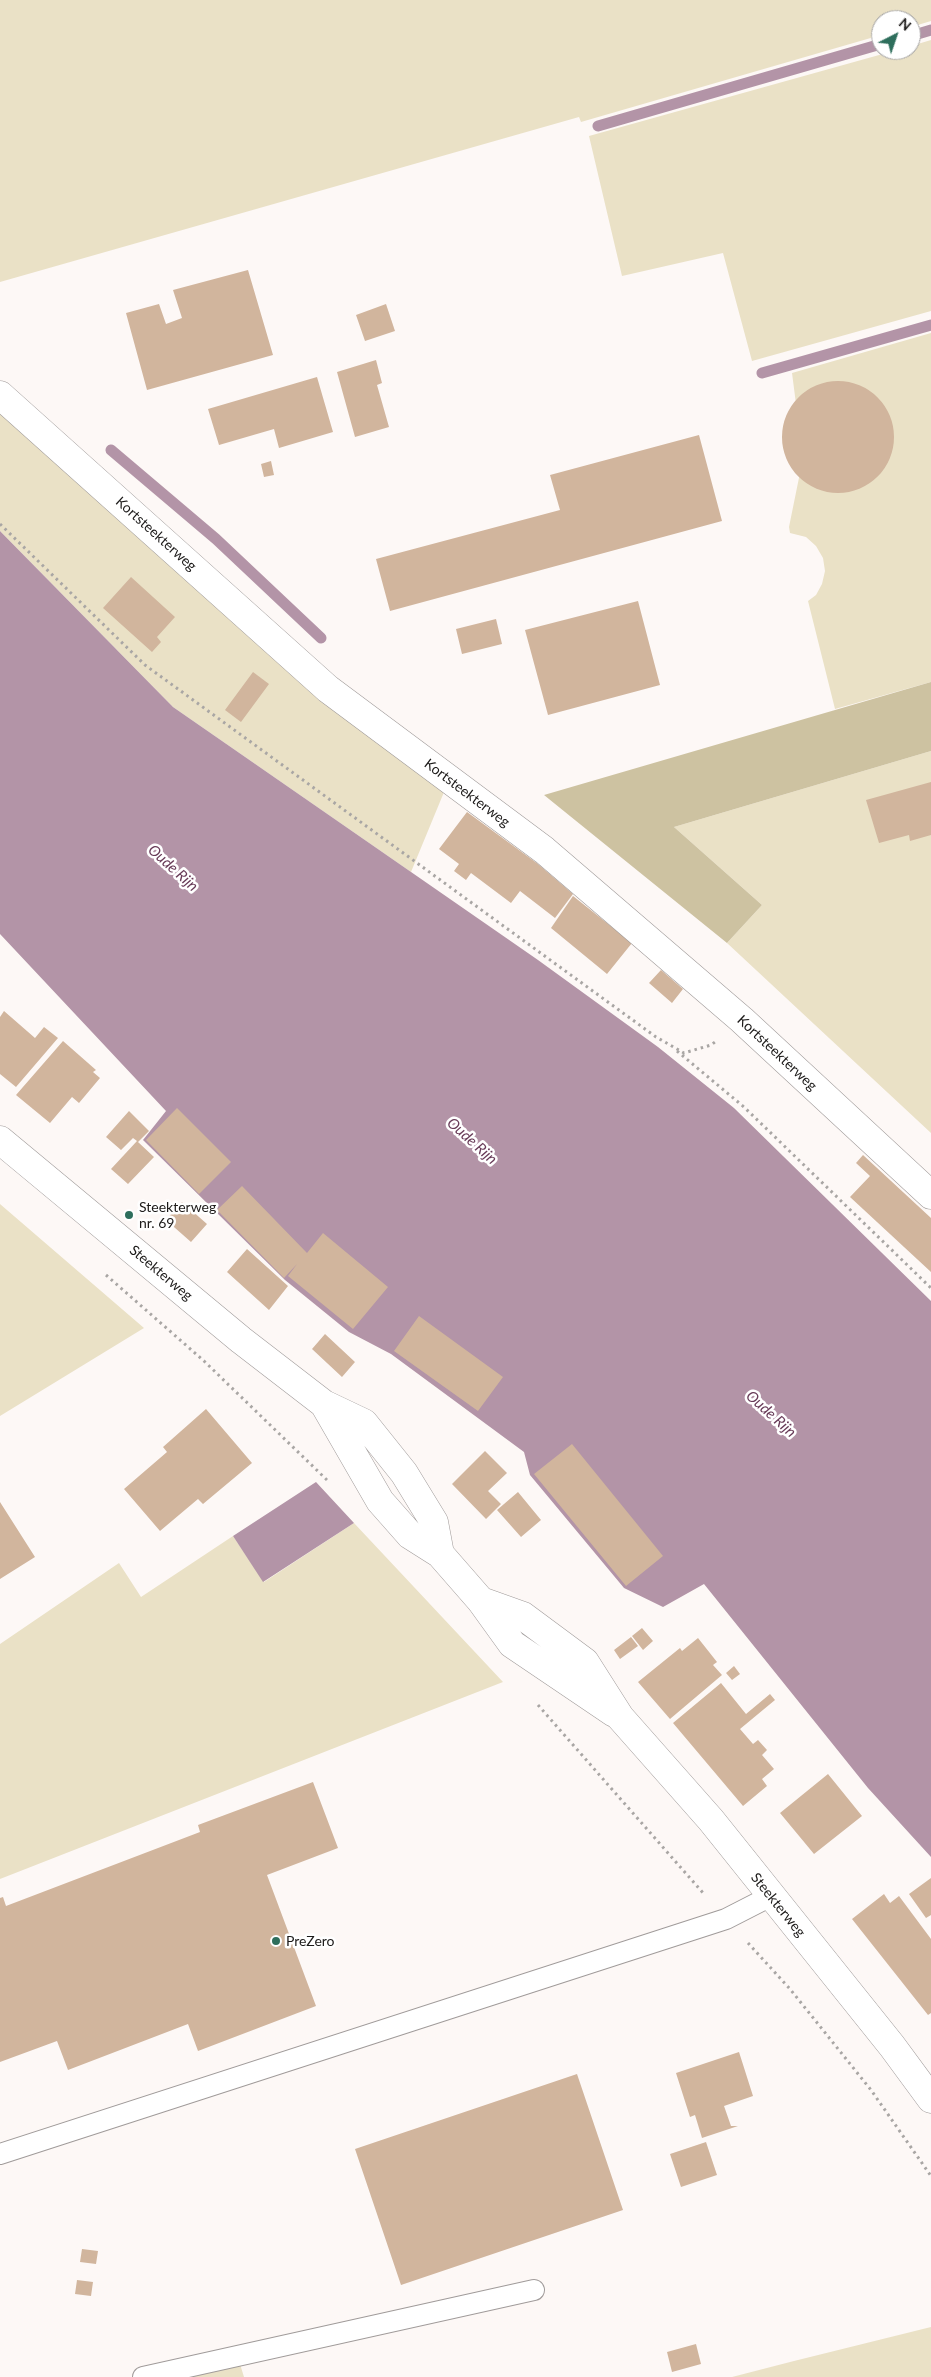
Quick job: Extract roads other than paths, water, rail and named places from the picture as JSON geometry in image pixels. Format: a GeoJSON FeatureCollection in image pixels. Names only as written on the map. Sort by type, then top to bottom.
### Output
{"type":"FeatureCollection","features":[{"type":"Feature","properties":{"kind":"main road","name":"Kortsteekterweg"},"geometry":{"type":"LineString","coordinates":[[0,395],[328,689],[544,850],[742,1020],[931,1195]]}},
{"type":"Feature","properties":{"kind":"main road","name":"Steekterweg"},"geometry":{"type":"LineString","coordinates":[[0,1140],[241,1340],[324,1404],[364,1423],[404,1472],[434,1522],[440,1554]]}},
{"type":"Feature","properties":{"kind":"main road","name":"Steekterweg"},"geometry":{"type":"LineString","coordinates":[[324,1404],[380,1501],[410,1535],[440,1554],[481,1601],[523,1616],[585,1662],[620,1717],[711,1820],[892,2046],[931,2099]]}},
{"type":"Feature","properties":{"kind":"lane"},"geometry":{"type":"LineString","coordinates":[[0,2154],[726,1919],[770,1896]]}},
{"type":"Feature","properties":{"kind":"lane"},"geometry":{"type":"LineString","coordinates":[[143,2377],[534,2290]]}},
{"type":"Feature","properties":{"kind":"water","name":"Oude Rijn"},"geometry":{"type":"Polygon","coordinates":[[[0,531],[173,707],[538,960],[658,1047],[734,1108],[931,1301],[931,1857],[868,1788],[704,1584],[663,1607],[624,1588],[530,1475],[524,1452],[391,1354],[349,1332],[285,1280],[143,1140],[166,1111],[0,934],[0,531]]]}},
{"type":"Feature","properties":{"kind":"water"},"geometry":{"type":"Polygon","coordinates":[[[316,1482],[354,1523],[263,1582],[233,1536],[316,1482]]]}},
{"type":"Feature","properties":{"kind":"waterway"},"geometry":{"type":"LineString","coordinates":[[921,33],[931,30]]}},
{"type":"Feature","properties":{"kind":"waterway"},"geometry":{"type":"LineString","coordinates":[[598,126],[871,47]]}},
{"type":"Feature","properties":{"kind":"waterway"},"geometry":{"type":"LineString","coordinates":[[762,373],[931,325]]}},
{"type":"Feature","properties":{"kind":"waterway"},"geometry":{"type":"LineString","coordinates":[[111,450],[216,539],[321,638]]}},
{"type":"Feature","properties":{"kind":"place","name":"Steekterweg nr. 69"},"geometry":{"type":"Point","coordinates":[129,1215]}},
{"type":"Feature","properties":{"kind":"place","name":"PreZero"},"geometry":{"type":"Point","coordinates":[276,1941]}}]}
